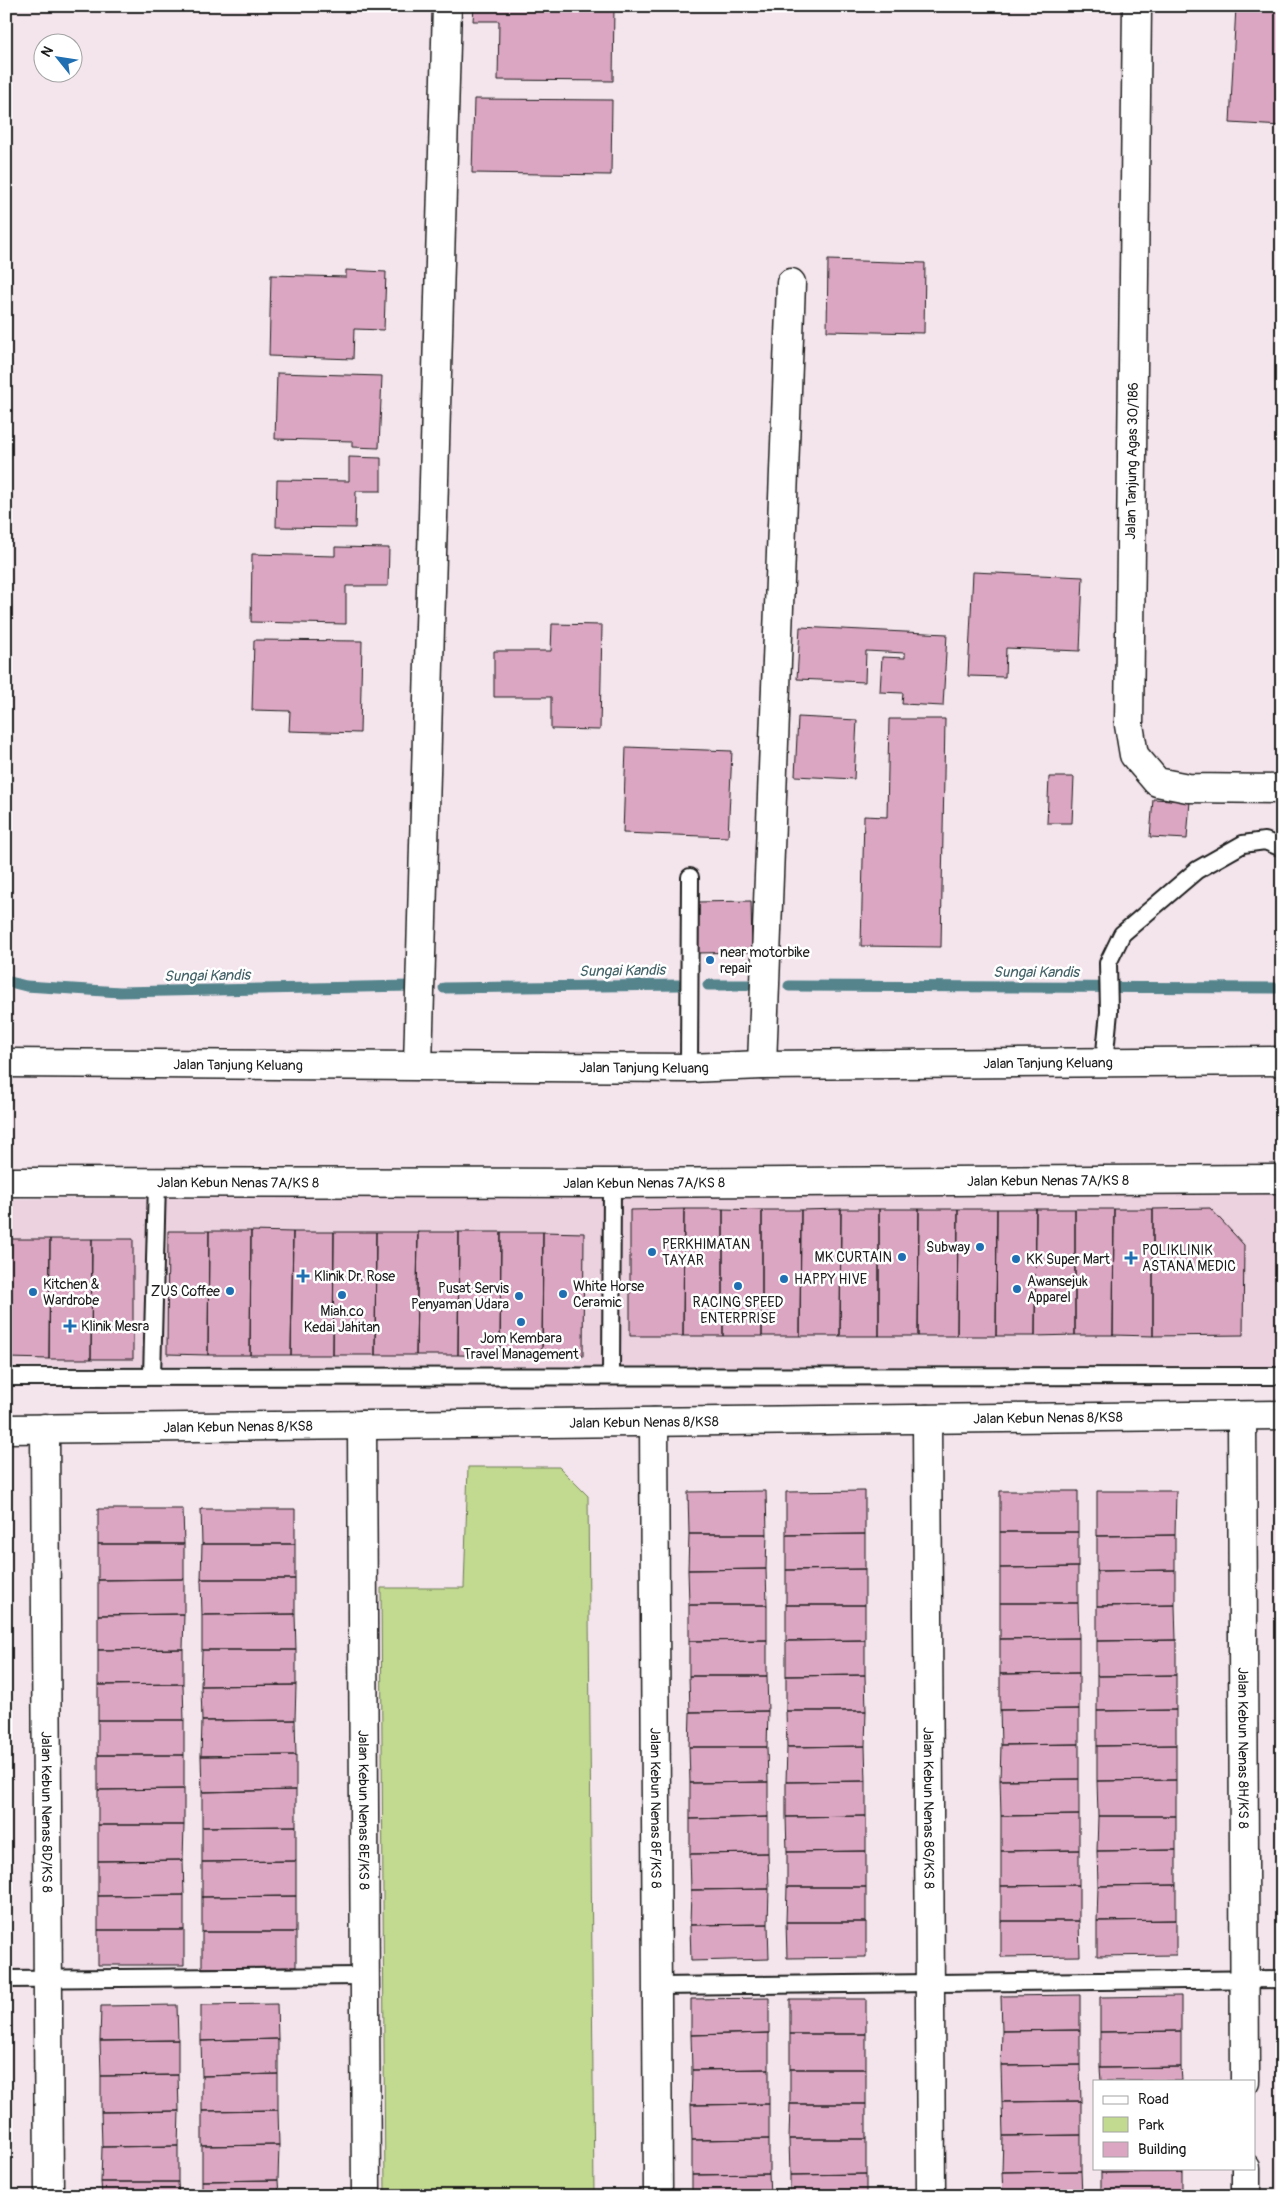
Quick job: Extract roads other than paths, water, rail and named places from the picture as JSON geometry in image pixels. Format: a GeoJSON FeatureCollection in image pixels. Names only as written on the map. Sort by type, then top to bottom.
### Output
{"type":"FeatureCollection","features":[{"type":"Feature","properties":{"kind":"street"},"geometry":{"type":"LineString","coordinates":[[418,1066],[448,6]]}},
{"type":"Feature","properties":{"kind":"street","name":"Jalan Tanjung Agas 30/186"},"geometry":{"type":"LineString","coordinates":[[1137,6],[1129,725],[1134,755],[1157,782],[1188,788],[1282,789]]}},
{"type":"Feature","properties":{"kind":"street"},"geometry":{"type":"LineString","coordinates":[[762,1065],[791,283]]}},
{"type":"Feature","properties":{"kind":"street","name":"Jalan Tanjung Keluang"},"geometry":{"type":"LineString","coordinates":[[6,1063],[689,1068],[762,1065],[1282,1060]]}},
{"type":"Feature","properties":{"kind":"street","name":"Jalan Kebun Nenas 7A/KS 8"},"geometry":{"type":"LineString","coordinates":[[6,1182],[612,1184],[1282,1179]]}},
{"type":"Feature","properties":{"kind":"street","name":"Jalan Kebun Nenas 8/KS8"},"geometry":{"type":"LineString","coordinates":[[6,1429],[1282,1415]]}},
{"type":"Feature","properties":{"kind":"street","name":"Jalan Kebun Nenas 8H/KS 8"},"geometry":{"type":"LineString","coordinates":[[1242,1416],[1245,2080]]}},
{"type":"Feature","properties":{"kind":"street","name":"Jalan Kebun Nenas 8G/KS 8"},"geometry":{"type":"LineString","coordinates":[[927,1419],[931,2196]]}},
{"type":"Feature","properties":{"kind":"street","name":"Jalan Kebun Nenas 8F/KS 8"},"geometry":{"type":"LineString","coordinates":[[654,1422],[658,2196]]}},
{"type":"Feature","properties":{"kind":"street","name":"Jalan Kebun Nenas 8E/KS 8"},"geometry":{"type":"LineString","coordinates":[[362,1425],[366,2196]]}},
{"type":"Feature","properties":{"kind":"street","name":"Jalan Kebun Nenas 8D/KS 8"},"geometry":{"type":"LineString","coordinates":[[45,1428],[49,2196]]}},
{"type":"Feature","properties":{"kind":"street"},"geometry":{"type":"LineString","coordinates":[[1246,2170],[1246,2196]]}},
{"type":"Feature","properties":{"kind":"lane"},"geometry":{"type":"LineString","coordinates":[[1104,1062],[1109,1012],[1108,963],[1122,934],[1197,870],[1243,844],[1265,841],[1282,848]]}},
{"type":"Feature","properties":{"kind":"lane"},"geometry":{"type":"LineString","coordinates":[[689,1068],[690,876]]}},
{"type":"Feature","properties":{"kind":"lane"},"geometry":{"type":"LineString","coordinates":[[152,1377],[157,1182]]}},
{"type":"Feature","properties":{"kind":"lane"},"geometry":{"type":"LineString","coordinates":[[611,1376],[612,1184]]}},
{"type":"Feature","properties":{"kind":"lane"},"geometry":{"type":"LineString","coordinates":[[6,1377],[1282,1376]]}},
{"type":"Feature","properties":{"kind":"lane"},"geometry":{"type":"LineString","coordinates":[[6,1980],[365,1976]]}},
{"type":"Feature","properties":{"kind":"lane"},"geometry":{"type":"LineString","coordinates":[[657,1986],[1282,1979]]}},
{"type":"Feature","properties":{"kind":"waterway","name":"Sungai Kandis"},"geometry":{"type":"LineString","coordinates":[[6,981],[26,986],[120,992],[410,986]]}},
{"type":"Feature","properties":{"kind":"waterway","name":"Sungai Kandis"},"geometry":{"type":"LineString","coordinates":[[444,988],[680,985]]}},
{"type":"Feature","properties":{"kind":"waterway","name":"Sungai Kandis"},"geometry":{"type":"LineString","coordinates":[[708,985],[755,985]]}},
{"type":"Feature","properties":{"kind":"waterway","name":"Sungai Kandis"},"geometry":{"type":"LineString","coordinates":[[789,986],[1282,988]]}},
{"type":"Feature","properties":{"kind":"place","name":"near motorbike repair"},"geometry":{"type":"Point","coordinates":[710,960]}},
{"type":"Feature","properties":{"kind":"place","name":"Subway"},"geometry":{"type":"Point","coordinates":[980,1247]}},
{"type":"Feature","properties":{"kind":"place","name":"PERKHIMATAN TAYAR"},"geometry":{"type":"Point","coordinates":[652,1252]}},
{"type":"Feature","properties":{"kind":"place","name":"MK CURTAIN"},"geometry":{"type":"Point","coordinates":[902,1257]}},
{"type":"Feature","properties":{"kind":"place","name":"POLIKLINIK ASTANA MEDIC"},"geometry":{"type":"Point","coordinates":[1131,1258]}},
{"type":"Feature","properties":{"kind":"place","name":"KK Super Mart"},"geometry":{"type":"Point","coordinates":[1016,1259]}},
{"type":"Feature","properties":{"kind":"place","name":"Klinik Dr. Rose"},"geometry":{"type":"Point","coordinates":[303,1276]}},
{"type":"Feature","properties":{"kind":"place","name":"HAPPY HIVE"},"geometry":{"type":"Point","coordinates":[784,1279]}},
{"type":"Feature","properties":{"kind":"place","name":"RACING SPEED ENTERPRISE"},"geometry":{"type":"Point","coordinates":[738,1286]}},
{"type":"Feature","properties":{"kind":"place","name":"Awansejuk Apparel"},"geometry":{"type":"Point","coordinates":[1017,1289]}},
{"type":"Feature","properties":{"kind":"place","name":"ZUS Coffee"},"geometry":{"type":"Point","coordinates":[230,1291]}},
{"type":"Feature","properties":{"kind":"place","name":"Kitchen & Wardrobe"},"geometry":{"type":"Point","coordinates":[33,1292]}},
{"type":"Feature","properties":{"kind":"place","name":"White Horse Ceramic"},"geometry":{"type":"Point","coordinates":[563,1294]}},
{"type":"Feature","properties":{"kind":"place","name":"Miah.co Kedai Jahitan"},"geometry":{"type":"Point","coordinates":[342,1295]}},
{"type":"Feature","properties":{"kind":"place","name":"Pusat Servis Penyaman Udara"},"geometry":{"type":"Point","coordinates":[519,1296]}},
{"type":"Feature","properties":{"kind":"place","name":"Jom Kembara Travel Management"},"geometry":{"type":"Point","coordinates":[521,1322]}},
{"type":"Feature","properties":{"kind":"place","name":"Klinik Mesra"},"geometry":{"type":"Point","coordinates":[70,1326]}}]}
